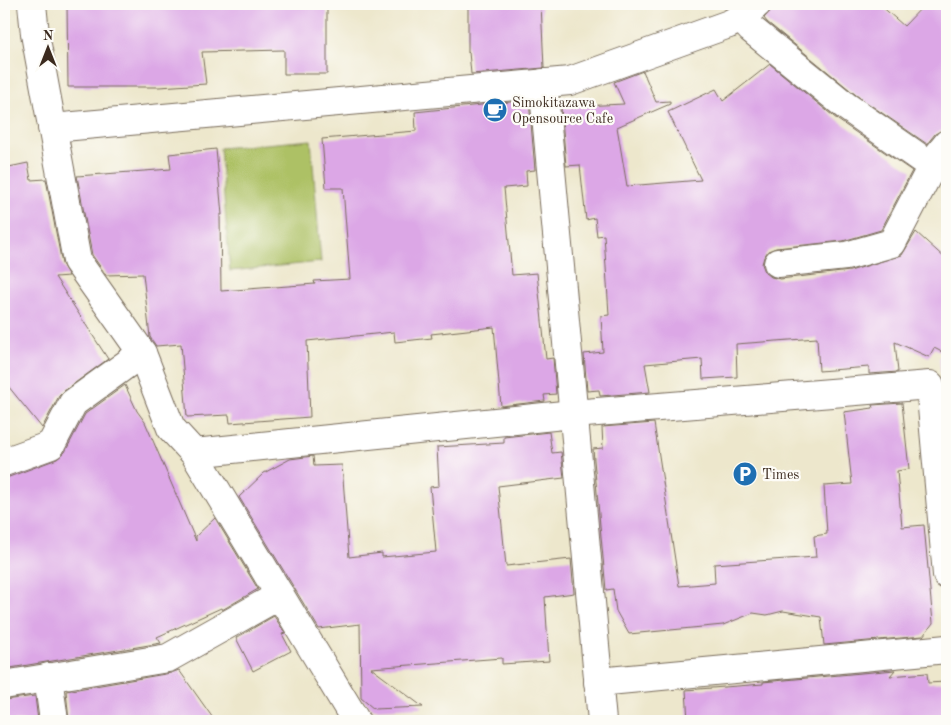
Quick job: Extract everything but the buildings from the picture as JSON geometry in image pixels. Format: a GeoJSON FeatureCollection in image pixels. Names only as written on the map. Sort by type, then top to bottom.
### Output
{"type":"FeatureCollection","features":[{"type":"Feature","properties":{"kind":"street"},"geometry":{"type":"LineString","coordinates":[[32,4],[35,34],[76,261],[142,353],[171,428],[194,453],[356,721]]}},
{"type":"Feature","properties":{"kind":"street"},"geometry":{"type":"LineString","coordinates":[[52,128],[570,81],[729,24],[749,11],[751,29],[846,107],[930,165]]}},
{"type":"Feature","properties":{"kind":"street"},"geometry":{"type":"LineString","coordinates":[[543,83],[602,721]]}},
{"type":"Feature","properties":{"kind":"street"},"geometry":{"type":"LineString","coordinates":[[778,263],[846,256],[892,243],[927,176],[930,165],[947,144]]}},
{"type":"Feature","properties":{"kind":"street"},"geometry":{"type":"LineString","coordinates":[[4,462],[51,445],[73,403],[142,353]]}},
{"type":"Feature","properties":{"kind":"street"},"geometry":{"type":"LineString","coordinates":[[194,453],[573,414],[930,385],[947,575]]}},
{"type":"Feature","properties":{"kind":"street"},"geometry":{"type":"LineString","coordinates":[[4,685],[168,658],[280,595]]}},
{"type":"Feature","properties":{"kind":"street"},"geometry":{"type":"LineString","coordinates":[[598,682],[947,649]]}},
{"type":"Feature","properties":{"kind":"street"},"geometry":{"type":"LineString","coordinates":[[48,677],[54,721]]}},
{"type":"Feature","properties":{"kind":"shaded area"},"geometry":{"type":"Polygon","coordinates":[[[947,348],[947,444],[939,358],[947,348]]]}},
{"type":"Feature","properties":{"kind":"green space"},"geometry":{"type":"Polygon","coordinates":[[[311,140],[321,262],[230,271],[220,148],[311,140]]]}},
{"type":"Feature","properties":{"kind":"place","name":"Simokitazawa Opensource Cafe"},"geometry":{"type":"Point","coordinates":[495,110]}},
{"type":"Feature","properties":{"kind":"place","name":"Times"},"geometry":{"type":"Point","coordinates":[745,474]}}]}
